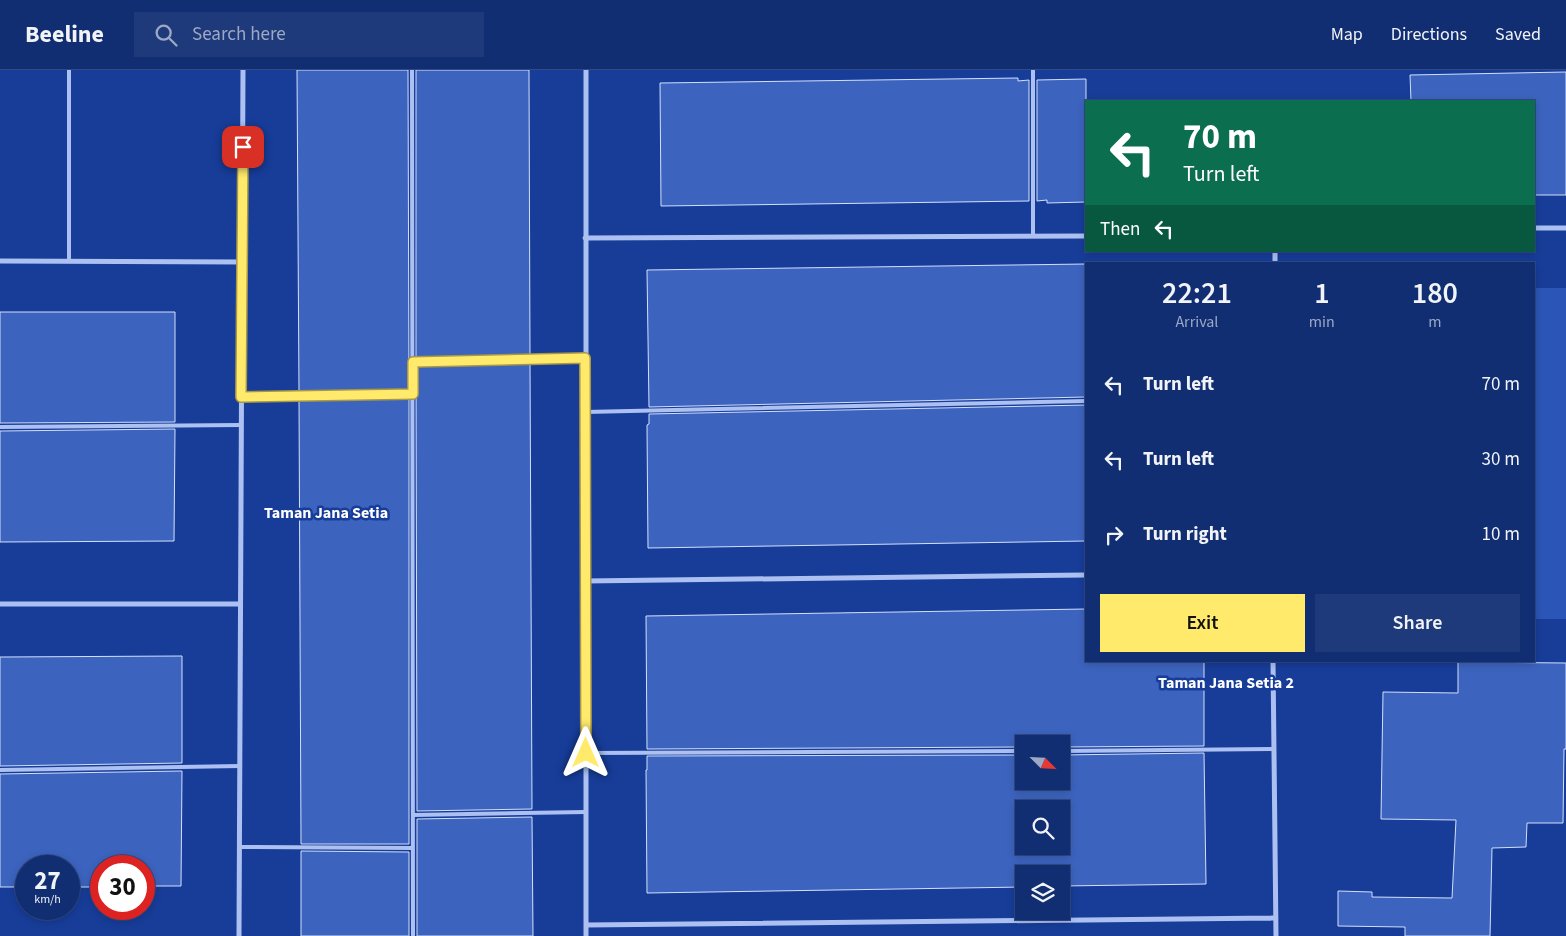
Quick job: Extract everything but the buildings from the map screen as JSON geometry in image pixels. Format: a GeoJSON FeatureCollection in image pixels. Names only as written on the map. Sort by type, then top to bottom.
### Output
{"type":"FeatureCollection","features":[{"type":"Feature","properties":{"kind":"street"},"geometry":{"type":"LineString","coordinates":[[239,936],[243,70]]}},
{"type":"Feature","properties":{"kind":"street"},"geometry":{"type":"LineString","coordinates":[[586,70],[586,936]]}},
{"type":"Feature","properties":{"kind":"street"},"geometry":{"type":"LineString","coordinates":[[1535,228],[1566,228]]}},
{"type":"Feature","properties":{"kind":"street"},"geometry":{"type":"LineString","coordinates":[[585,238],[1085,236]]}},
{"type":"Feature","properties":{"kind":"street"},"geometry":{"type":"LineString","coordinates":[[0,261],[242,262]]}},
{"type":"Feature","properties":{"kind":"street"},"geometry":{"type":"LineString","coordinates":[[585,581],[1085,575]]}},
{"type":"Feature","properties":{"kind":"street"},"geometry":{"type":"LineString","coordinates":[[0,604],[240,604]]}},
{"type":"Feature","properties":{"kind":"street"},"geometry":{"type":"LineString","coordinates":[[1273,662],[1276,936]]}},
{"type":"Feature","properties":{"kind":"street"},"geometry":{"type":"LineString","coordinates":[[586,925],[1276,918]]}},
{"type":"Feature","properties":{"kind":"lane"},"geometry":{"type":"LineString","coordinates":[[69,70],[69,261]]}},
{"type":"Feature","properties":{"kind":"lane"},"geometry":{"type":"LineString","coordinates":[[412,70],[413,936]]}},
{"type":"Feature","properties":{"kind":"lane"},"geometry":{"type":"LineString","coordinates":[[1033,70],[1033,236]]}},
{"type":"Feature","properties":{"kind":"lane"},"geometry":{"type":"LineString","coordinates":[[413,362],[585,358]]}},
{"type":"Feature","properties":{"kind":"lane"},"geometry":{"type":"LineString","coordinates":[[241,397],[413,394]]}},
{"type":"Feature","properties":{"kind":"lane"},"geometry":{"type":"LineString","coordinates":[[585,412],[1085,401]]}},
{"type":"Feature","properties":{"kind":"lane"},"geometry":{"type":"LineString","coordinates":[[0,427],[241,425]]}},
{"type":"Feature","properties":{"kind":"lane"},"geometry":{"type":"LineString","coordinates":[[1070,751],[1274,750]]}},
{"type":"Feature","properties":{"kind":"lane"},"geometry":{"type":"LineString","coordinates":[[586,753],[1015,751]]}},
{"type":"Feature","properties":{"kind":"lane"},"geometry":{"type":"LineString","coordinates":[[0,770],[240,766]]}},
{"type":"Feature","properties":{"kind":"lane"},"geometry":{"type":"LineString","coordinates":[[413,815],[586,812]]}},
{"type":"Feature","properties":{"kind":"lane"},"geometry":{"type":"LineString","coordinates":[[239,847],[413,848]]}},
{"type":"Feature","properties":{"kind":"shaded area"},"geometry":{"type":"Polygon","coordinates":[[[1535,288],[1566,288],[1566,619],[1535,619],[1535,288]]]}},
{"type":"Feature","properties":{"kind":"district","name":"Taman Jana Setia"},"geometry":{"type":"Point","coordinates":[326,512]}},
{"type":"Feature","properties":{"kind":"district","name":"Taman Jana Setia 2"},"geometry":{"type":"Point","coordinates":[1226,682]}},
{"type":"Feature","properties":{"kind":"route"},"geometry":{"type":"LineString","coordinates":[[243,147],[241,397],[413,394],[413,362],[585,358],[586,753]]}}]}
